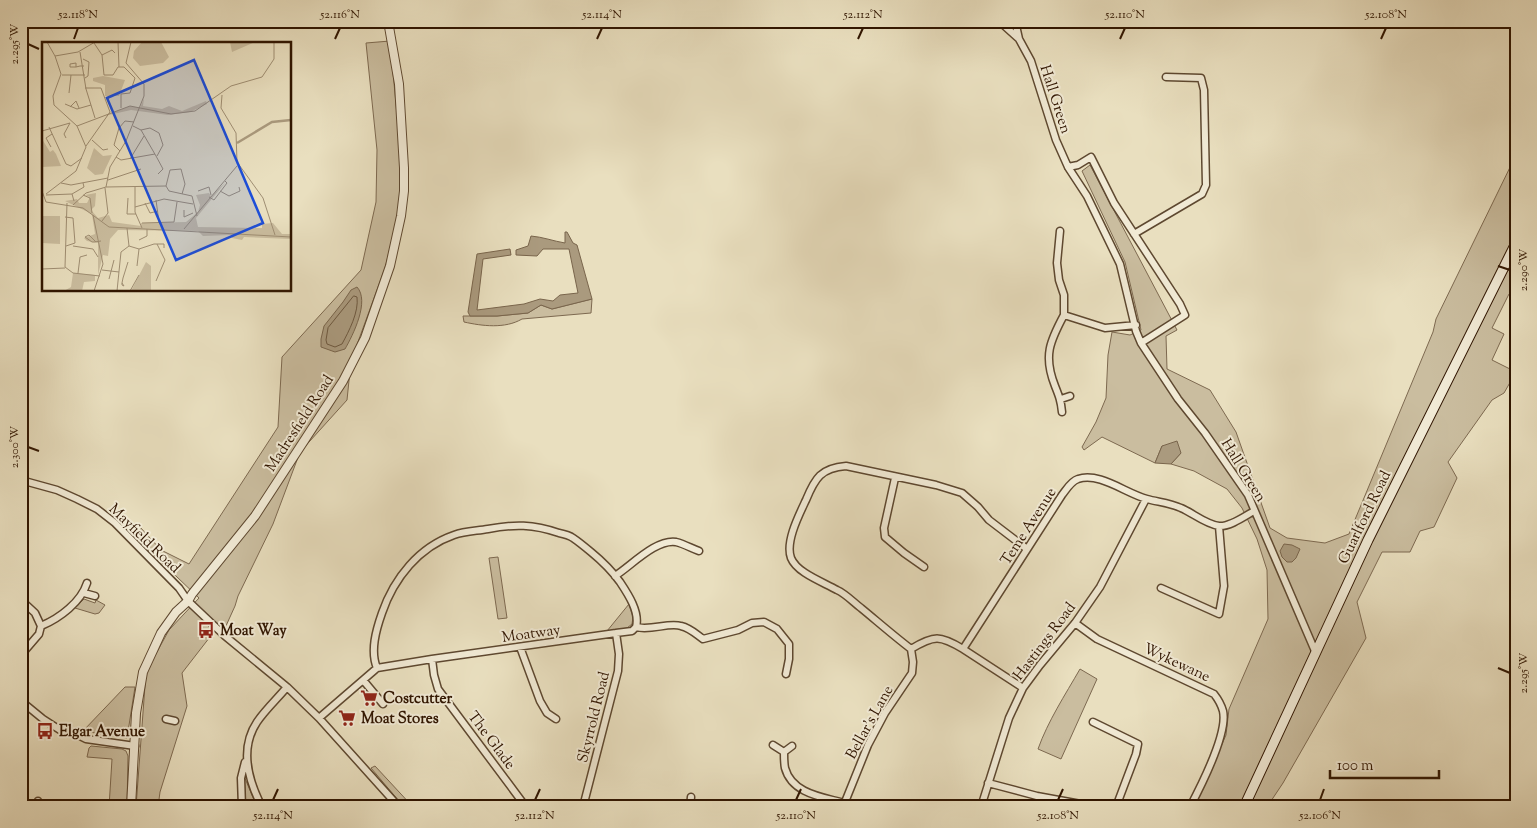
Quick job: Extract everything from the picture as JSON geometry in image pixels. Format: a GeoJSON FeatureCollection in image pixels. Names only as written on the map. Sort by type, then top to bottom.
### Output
{"type":"FeatureCollection","features":[{"type":"Feature","properties":{"kind":"main road","name":"Guarlford Road"},"geometry":{"type":"LineString","coordinates":[[1244,807],[1368,540],[1516,243]]}},
{"type":"Feature","properties":{"kind":"street"},"geometry":{"type":"LineString","coordinates":[[389,25],[395,21]]}},
{"type":"Feature","properties":{"kind":"street","name":"Hall Green"},"geometry":{"type":"LineString","coordinates":[[999,21],[1019,39]]}},
{"type":"Feature","properties":{"kind":"street","name":"Hall Green"},"geometry":{"type":"LineString","coordinates":[[1015,21],[1019,39],[1031,61],[1056,140],[1068,167],[1087,196],[1120,264],[1141,343],[1178,399],[1200,425],[1248,495],[1315,652]]}},
{"type":"Feature","properties":{"kind":"street","name":"Madresfield Road"},"geometry":{"type":"LineString","coordinates":[[131,807],[136,713],[143,672],[161,634],[176,612],[188,601],[255,516],[343,381],[365,338],[390,266],[401,216],[404,168],[399,84],[389,25]]}},
{"type":"Feature","properties":{"kind":"street"},"geometry":{"type":"LineString","coordinates":[[1134,234],[1202,194],[1206,185],[1204,90],[1201,78],[1166,76]]}},
{"type":"Feature","properties":{"kind":"street"},"geometry":{"type":"LineString","coordinates":[[1068,167],[1078,165],[1091,157],[1114,202],[1180,304],[1185,315],[1141,343]]}},
{"type":"Feature","properties":{"kind":"street"},"geometry":{"type":"LineString","coordinates":[[1060,231],[1057,263],[1064,295],[1064,315],[1052,337],[1048,358],[1050,372],[1061,400],[1062,412]]}},
{"type":"Feature","properties":{"kind":"street"},"geometry":{"type":"LineString","coordinates":[[1064,315],[1105,328],[1136,325]]}},
{"type":"Feature","properties":{"kind":"street"},"geometry":{"type":"LineString","coordinates":[[1061,400],[1070,396]]}},
{"type":"Feature","properties":{"kind":"street"},"geometry":{"type":"LineString","coordinates":[[1023,688],[949,640],[940,638],[921,643],[911,649],[839,591],[800,569],[790,556],[790,540],[815,481],[822,473],[833,467],[846,466],[895,478],[936,485],[962,493],[989,520],[1027,549]]}},
{"type":"Feature","properties":{"kind":"street","name":"Teme Avenue"},"geometry":{"type":"LineString","coordinates":[[963,649],[1062,495],[1075,480],[1088,477],[1101,480],[1146,499],[1164,502],[1181,508],[1220,526]]}},
{"type":"Feature","properties":{"kind":"street"},"geometry":{"type":"LineString","coordinates":[[895,478],[884,528],[885,536],[924,567]]}},
{"type":"Feature","properties":{"kind":"street","name":"Mayfield Road"},"geometry":{"type":"LineString","coordinates":[[21,481],[57,490],[97,510],[115,523],[175,583],[188,601],[225,636],[287,687],[319,718],[399,807]]}},
{"type":"Feature","properties":{"kind":"street","name":"Hastings Road"},"geometry":{"type":"LineString","coordinates":[[981,807],[1009,718],[1023,688],[1075,623],[1100,587],[1146,499]]}},
{"type":"Feature","properties":{"kind":"street"},"geometry":{"type":"LineString","coordinates":[[1161,588],[1219,614],[1224,586],[1220,526],[1254,511]]}},
{"type":"Feature","properties":{"kind":"street"},"geometry":{"type":"LineString","coordinates":[[319,718],[377,668],[374,661],[376,631],[395,584],[414,559],[434,544],[454,534],[502,526],[522,525],[543,527],[571,536],[597,557],[615,576],[627,594],[636,615],[636,627]]}},
{"type":"Feature","properties":{"kind":"street"},"geometry":{"type":"LineString","coordinates":[[615,576],[650,549],[661,544],[674,542],[699,550]]}},
{"type":"Feature","properties":{"kind":"street"},"geometry":{"type":"LineString","coordinates":[[21,655],[38,634],[41,626],[59,617],[84,593],[86,583]]}},
{"type":"Feature","properties":{"kind":"street"},"geometry":{"type":"LineString","coordinates":[[84,593],[95,596]]}},
{"type":"Feature","properties":{"kind":"street"},"geometry":{"type":"LineString","coordinates":[[21,600],[35,613],[41,626]]}},
{"type":"Feature","properties":{"kind":"street","name":"Moatway"},"geometry":{"type":"LineString","coordinates":[[377,668],[632,631],[636,627],[654,628],[680,625],[703,639],[738,630],[752,623],[764,622],[777,629],[788,644],[789,659],[786,674]]}},
{"type":"Feature","properties":{"kind":"street","name":"Wykewane"},"geometry":{"type":"LineString","coordinates":[[1075,623],[1097,639],[1214,694],[1220,701],[1224,713],[1222,732],[1213,757],[1190,807]]}},
{"type":"Feature","properties":{"kind":"street","name":"Skyrrold Road"},"geometry":{"type":"LineString","coordinates":[[583,807],[618,671],[619,654],[616,633]]}},
{"type":"Feature","properties":{"kind":"street"},"geometry":{"type":"LineString","coordinates":[[520,647],[540,701],[547,713],[556,720]]}},
{"type":"Feature","properties":{"kind":"street","name":"Bellar's Lane"},"geometry":{"type":"LineString","coordinates":[[844,805],[868,744],[912,673],[911,649]]}},
{"type":"Feature","properties":{"kind":"street","name":"The Glade"},"geometry":{"type":"LineString","coordinates":[[432,659],[438,689],[526,807]]}},
{"type":"Feature","properties":{"kind":"street"},"geometry":{"type":"LineString","coordinates":[[363,680],[383,704]]}},
{"type":"Feature","properties":{"kind":"street"},"geometry":{"type":"LineString","coordinates":[[242,807],[241,778],[246,760],[247,742],[256,723],[287,687]]}},
{"type":"Feature","properties":{"kind":"street"},"geometry":{"type":"LineString","coordinates":[[21,701],[60,730],[86,739],[135,746]]}},
{"type":"Feature","properties":{"kind":"street"},"geometry":{"type":"LineString","coordinates":[[166,719],[175,722]]}},
{"type":"Feature","properties":{"kind":"street"},"geometry":{"type":"LineString","coordinates":[[1093,722],[1138,744],[1116,807]]}},
{"type":"Feature","properties":{"kind":"street"},"geometry":{"type":"LineString","coordinates":[[774,745],[784,752]]}},
{"type":"Feature","properties":{"kind":"street"},"geometry":{"type":"LineString","coordinates":[[784,752],[792,746]]}},
{"type":"Feature","properties":{"kind":"street"},"geometry":{"type":"LineString","coordinates":[[784,752],[785,769],[792,782],[806,793],[844,805]]}},
{"type":"Feature","properties":{"kind":"street"},"geometry":{"type":"LineString","coordinates":[[246,760],[249,777],[262,807]]}},
{"type":"Feature","properties":{"kind":"street"},"geometry":{"type":"LineString","coordinates":[[988,782],[1037,796],[1097,807]]}},
{"type":"Feature","properties":{"kind":"street"},"geometry":{"type":"LineString","coordinates":[[690,807],[691,796]]}},
{"type":"Feature","properties":{"kind":"shaded area"},"geometry":{"type":"Polygon","coordinates":[[[390,41],[400,146],[400,208],[385,268],[351,361],[347,400],[300,452],[273,524],[238,596],[225,628],[220,624],[182,673],[187,706],[160,792],[158,807],[136,807],[146,672],[169,630],[199,598],[133,535],[140,527],[161,550],[189,564],[278,427],[282,357],[361,270],[376,202],[377,150],[366,43],[390,41]]]}},
{"type":"Feature","properties":{"kind":"shaded area"},"geometry":{"type":"Polygon","coordinates":[[[1516,155],[1516,295],[1509,294],[1492,328],[1504,334],[1492,360],[1516,372],[1504,393],[1492,400],[1448,462],[1457,478],[1434,527],[1420,531],[1410,552],[1382,552],[1357,602],[1366,638],[1283,783],[1267,807],[1194,807],[1226,735],[1229,709],[1268,619],[1267,570],[1257,539],[1242,508],[1227,489],[1194,471],[1171,464],[1181,453],[1162,446],[1155,463],[1102,437],[1084,450],[1082,447],[1096,422],[1106,398],[1108,355],[1112,332],[1130,335],[1141,330],[1125,262],[1082,171],[1090,165],[1177,330],[1166,336],[1167,369],[1210,390],[1236,432],[1270,528],[1287,538],[1325,543],[1349,534],[1433,332],[1436,319],[1516,155]]]}},
{"type":"Feature","properties":{"kind":"shaded area"},"geometry":{"type":"Polygon","coordinates":[[[592,299],[591,313],[522,319],[501,325],[464,322],[463,316],[497,316],[528,313],[541,305],[552,309],[592,299]]]}},
{"type":"Feature","properties":{"kind":"shaded area"},"geometry":{"type":"Polygon","coordinates":[[[498,557],[507,618],[498,619],[489,558],[498,557]]]}},
{"type":"Feature","properties":{"kind":"shaded area"},"geometry":{"type":"Polygon","coordinates":[[[84,599],[95,603],[96,600],[105,605],[99,613],[95,614],[75,608],[84,599]]]}},
{"type":"Feature","properties":{"kind":"shaded area"},"geometry":{"type":"Polygon","coordinates":[[[629,604],[633,617],[632,624],[627,628],[607,631],[629,604]]]}},
{"type":"Feature","properties":{"kind":"shaded area"},"geometry":{"type":"Polygon","coordinates":[[[1080,669],[1097,679],[1061,759],[1038,749],[1052,718],[1080,669]]]}},
{"type":"Feature","properties":{"kind":"shaded area"},"geometry":{"type":"Polygon","coordinates":[[[125,687],[135,687],[127,738],[83,731],[125,687]]]}},
{"type":"Feature","properties":{"kind":"shaded area"},"geometry":{"type":"Polygon","coordinates":[[[91,746],[126,751],[128,756],[127,807],[109,807],[112,759],[87,757],[91,746]]]}},
{"type":"Feature","properties":{"kind":"shaded area"},"geometry":{"type":"Polygon","coordinates":[[[375,766],[413,807],[404,807],[371,768],[375,766]]]}},
{"type":"Feature","properties":{"kind":"shaded area"},"geometry":{"type":"Polygon","coordinates":[[[244,776],[257,807],[246,807],[244,776]]]}},
{"type":"Feature","properties":{"kind":"water"},"geometry":{"type":"Polygon","coordinates":[[[565,232],[567,232],[573,243],[577,245],[592,299],[552,309],[541,305],[528,313],[470,316],[468,312],[477,254],[510,249],[511,255],[483,259],[477,310],[524,304],[540,299],[553,301],[560,295],[578,293],[569,249],[543,249],[537,256],[516,255],[516,250],[528,246],[531,236],[565,243],[565,232]]]}},
{"type":"Feature","properties":{"kind":"water"},"geometry":{"type":"Polygon","coordinates":[[[357,287],[361,293],[361,309],[356,327],[345,349],[335,352],[321,347],[324,326],[351,290],[357,287]]]}},
{"type":"Feature","properties":{"kind":"water"},"geometry":{"type":"Polygon","coordinates":[[[1177,441],[1181,453],[1171,464],[1155,463],[1162,446],[1177,441]]]}},
{"type":"Feature","properties":{"kind":"water"},"geometry":{"type":"Polygon","coordinates":[[[1284,544],[1300,549],[1292,562],[1287,562],[1282,557],[1280,551],[1284,544]]]}},
{"type":"Feature","properties":{"kind":"place","name":"Moat Way"},"geometry":{"type":"Point","coordinates":[206,630]}},
{"type":"Feature","properties":{"kind":"place","name":"Costcutter"},"geometry":{"type":"Point","coordinates":[369,698]}},
{"type":"Feature","properties":{"kind":"place","name":"Moat Stores"},"geometry":{"type":"Point","coordinates":[347,718]}},
{"type":"Feature","properties":{"kind":"place","name":"Elgar Avenue"},"geometry":{"type":"Point","coordinates":[45,731]}}]}
